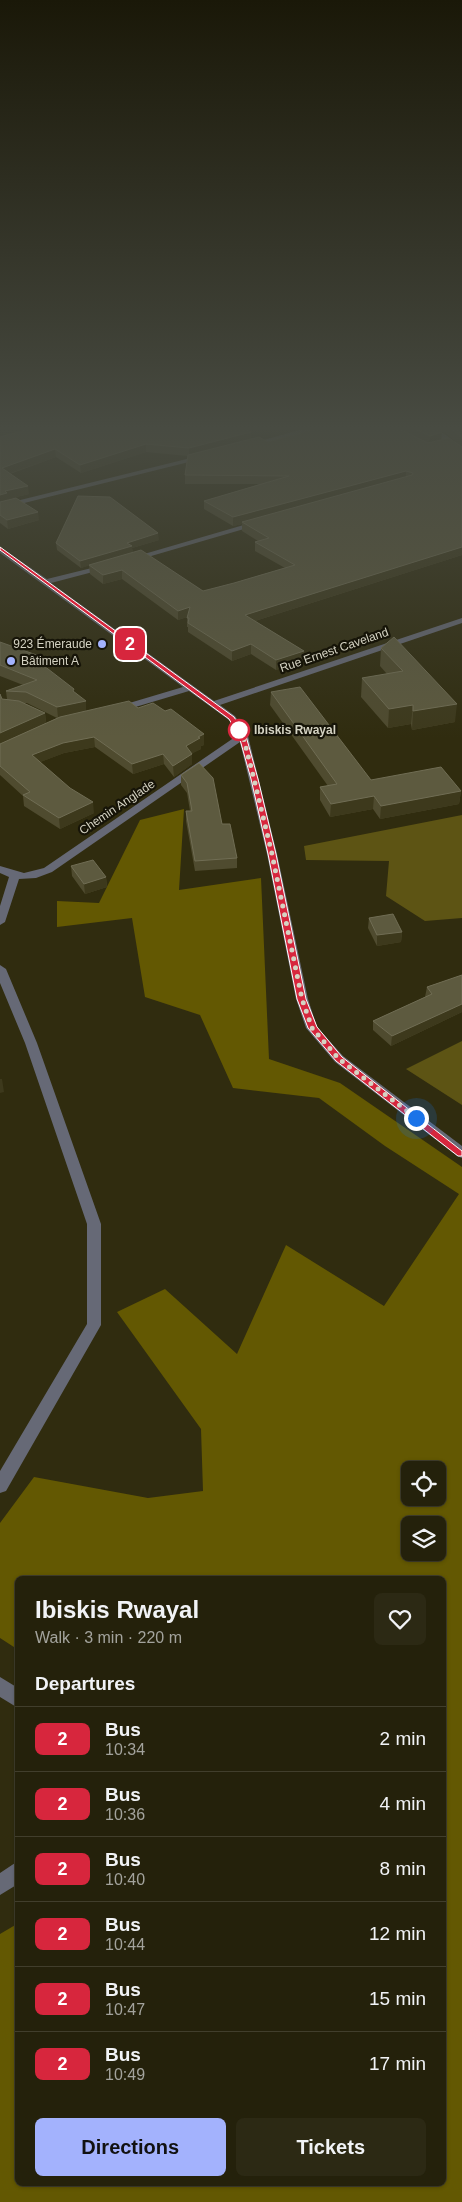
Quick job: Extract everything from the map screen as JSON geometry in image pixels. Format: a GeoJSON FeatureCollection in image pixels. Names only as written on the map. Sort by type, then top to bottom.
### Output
{"type":"FeatureCollection","features":[{"type":"Feature","properties":{"kind":"street"},"geometry":{"type":"LineString","coordinates":[[125,560],[228,532]]}},
{"type":"Feature","properties":{"kind":"street"},"geometry":{"type":"LineString","coordinates":[[0,549],[232,718],[243,736],[272,854],[302,999],[312,1028],[339,1059],[462,1153]]}},
{"type":"Feature","properties":{"kind":"street"},"geometry":{"type":"LineString","coordinates":[[45,582],[116,563]]}},
{"type":"Feature","properties":{"kind":"street","name":"Rue Ernest Caveland"},"geometry":{"type":"LineString","coordinates":[[214,704],[462,620]]}},
{"type":"Feature","properties":{"kind":"street"},"geometry":{"type":"LineString","coordinates":[[111,711],[191,687]]}},
{"type":"Feature","properties":{"kind":"street","name":"Chemin Anglade"},"geometry":{"type":"LineString","coordinates":[[15,876],[31,877],[48,870],[243,736]]}},
{"type":"Feature","properties":{"kind":"street"},"geometry":{"type":"LineString","coordinates":[[0,869],[15,876],[0,922]]}},
{"type":"Feature","properties":{"kind":"street"},"geometry":{"type":"LineString","coordinates":[[0,969],[31,1043],[94,1224],[94,1324],[0,1486]]}},
{"type":"Feature","properties":{"kind":"street"},"geometry":{"type":"LineString","coordinates":[[0,1686],[15,1697]]}},
{"type":"Feature","properties":{"kind":"street"},"geometry":{"type":"LineString","coordinates":[[0,1885],[15,1873]]}},
{"type":"Feature","properties":{"kind":"shaded area"},"geometry":{"type":"Polygon","coordinates":[[[184,809],[179,890],[261,878],[269,1059],[340,1083],[462,1167],[462,2202],[0,2202],[0,1934],[15,1925],[15,2186],[446,2186],[446,1576],[15,1576],[15,1648],[0,1638],[0,1523],[34,1477],[148,1498],[203,1491],[201,1429],[117,1312],[165,1289],[237,1354],[286,1245],[384,1306],[459,1194],[385,1146],[319,1098],[233,1088],[200,1015],[145,997],[132,918],[57,927],[57,901],[99,903],[140,820],[184,809]]]}},
{"type":"Feature","properties":{"kind":"shaded area"},"geometry":{"type":"Polygon","coordinates":[[[462,815],[462,918],[425,921],[386,896],[389,861],[306,860],[304,846],[462,815]]]}},
{"type":"Feature","properties":{"kind":"shaded area"},"geometry":{"type":"Polygon","coordinates":[[[462,1041],[462,1105],[406,1069],[462,1041]]]}},
{"type":"Feature","properties":{"kind":"building"},"geometry":{"type":"Polygon","coordinates":[[[61,532],[158,533],[127,543],[132,546],[80,561],[56,543],[61,532]]]}},
{"type":"Feature","properties":{"kind":"building"},"geometry":{"type":"Polygon","coordinates":[[[258,532],[462,532],[462,547],[245,615],[304,651],[276,660],[251,644],[232,651],[188,623],[189,618],[187,618],[190,607],[178,611],[122,570],[103,575],[89,565],[141,550],[203,591],[295,565],[255,542],[269,538],[258,532]]]}},
{"type":"Feature","properties":{"kind":"building"},"geometry":{"type":"Polygon","coordinates":[[[394,637],[457,704],[413,711],[413,705],[389,709],[362,678],[403,671],[381,648],[394,637]]]}},
{"type":"Feature","properties":{"kind":"building"},"geometry":{"type":"Polygon","coordinates":[[[0,642],[45,658],[39,662],[74,689],[73,691],[86,701],[57,707],[26,692],[6,691],[37,680],[0,665],[0,642]]]}},
{"type":"Feature","properties":{"kind":"building"},"geometry":{"type":"Polygon","coordinates":[[[300,687],[371,780],[441,767],[461,791],[381,806],[374,796],[331,804],[320,787],[337,784],[271,692],[300,687]]]}},
{"type":"Feature","properties":{"kind":"building"},"geometry":{"type":"Polygon","coordinates":[[[0,694],[2,699],[19,701],[45,713],[0,733],[0,694]]]}},
{"type":"Feature","properties":{"kind":"building"},"geometry":{"type":"Polygon","coordinates":[[[129,701],[138,708],[153,703],[165,711],[171,709],[204,734],[186,746],[192,754],[173,766],[163,754],[132,764],[94,737],[63,743],[32,755],[70,788],[93,802],[59,818],[23,795],[30,792],[0,766],[0,744],[60,717],[129,701]]]}},
{"type":"Feature","properties":{"kind":"building"},"geometry":{"type":"Polygon","coordinates":[[[199,763],[213,778],[222,824],[230,824],[237,858],[195,861],[186,811],[192,811],[187,783],[181,775],[199,763]]]}},
{"type":"Feature","properties":{"kind":"building"},"geometry":{"type":"Polygon","coordinates":[[[93,860],[106,877],[84,884],[71,866],[93,860]]]}},
{"type":"Feature","properties":{"kind":"building"},"geometry":{"type":"Polygon","coordinates":[[[393,914],[402,932],[377,935],[369,918],[393,914]]]}},
{"type":"Feature","properties":{"kind":"building"},"geometry":{"type":"Polygon","coordinates":[[[462,975],[462,1004],[392,1036],[373,1021],[432,994],[427,987],[462,975]]]}},
{"type":"Feature","properties":{"kind":"bus line","name":"2"},"geometry":{"type":"LineString","coordinates":[[0,549],[232,718],[243,736],[272,854],[302,999],[312,1028],[339,1059],[462,1153]]}},
{"type":"Feature","properties":{"kind":"place","name":"923 Émeraude"},"geometry":{"type":"Point","coordinates":[102,644]}},
{"type":"Feature","properties":{"kind":"place","name":"Bâtiment A"},"geometry":{"type":"Point","coordinates":[11,661]}},
{"type":"Feature","properties":{"kind":"place","name":"Ibiskis Rwayal"},"geometry":{"type":"Point","coordinates":[239,730]}},
{"type":"Feature","properties":{"kind":"route"},"geometry":{"type":"LineString","coordinates":[[239,730],[237,727],[243,736],[254,779],[272,854],[302,999],[312,1028],[339,1059],[416,1118]]}}]}
